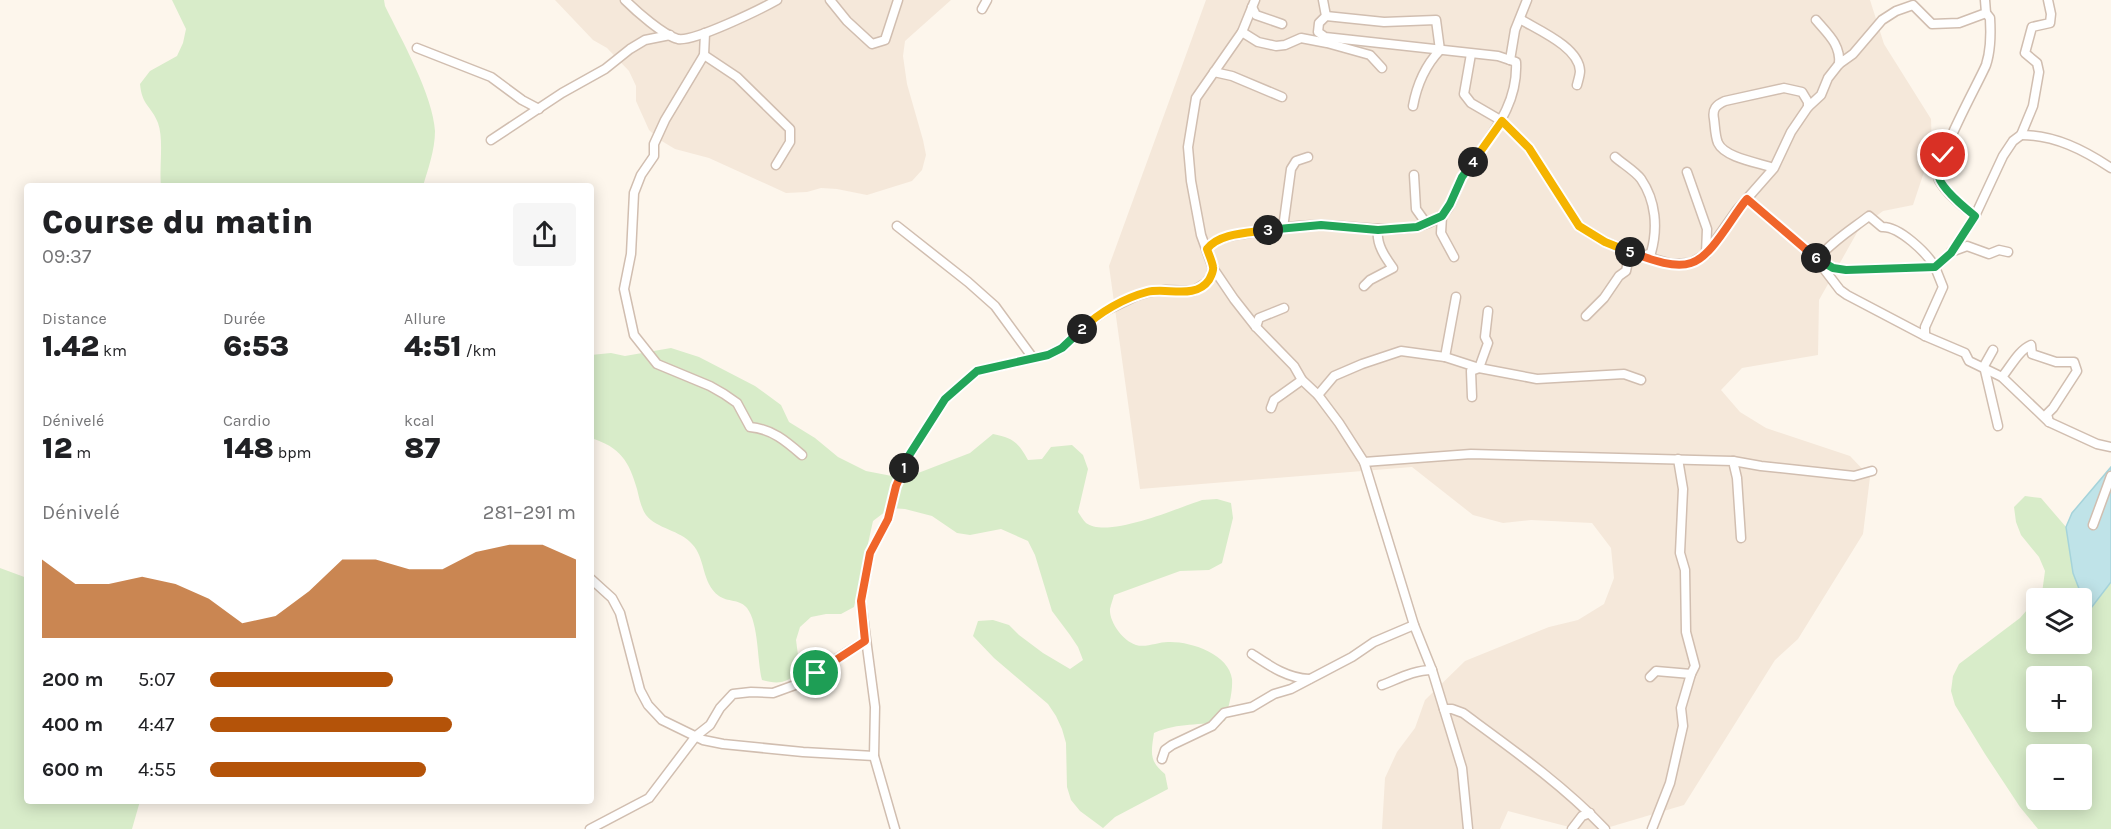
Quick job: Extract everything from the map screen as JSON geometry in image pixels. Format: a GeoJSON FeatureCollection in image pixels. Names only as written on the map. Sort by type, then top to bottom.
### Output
{"type":"FeatureCollection","features":[{"type":"Feature","properties":{"kind":"street"},"geometry":{"type":"LineString","coordinates":[[625,0],[670,35],[679,39],[705,33],[777,0]]}},
{"type":"Feature","properties":{"kind":"street"},"geometry":{"type":"LineString","coordinates":[[830,0],[847,21],[872,44],[885,40],[898,0]]}},
{"type":"Feature","properties":{"kind":"street"},"geometry":{"type":"LineString","coordinates":[[982,9],[987,0]]}},
{"type":"Feature","properties":{"kind":"street"},"geometry":{"type":"LineString","coordinates":[[1323,0],[1326,16]]}},
{"type":"Feature","properties":{"kind":"street"},"geometry":{"type":"LineString","coordinates":[[1510,60],[1515,30],[1527,0]]}},
{"type":"Feature","properties":{"kind":"street"},"geometry":{"type":"LineString","coordinates":[[1975,216],[1939,180],[1938,172],[1943,155],[1986,64],[1991,27],[1990,18],[1986,14],[1985,0]]}},
{"type":"Feature","properties":{"kind":"street"},"geometry":{"type":"LineString","coordinates":[[1747,199],[1814,256],[1833,268],[1846,270],[1935,267],[1951,253],[1975,216],[2002,156],[2013,141],[2021,135],[2033,106],[2039,72],[2037,63],[2025,53],[2032,27],[2050,23],[2048,0]]}},
{"type":"Feature","properties":{"kind":"street"},"geometry":{"type":"LineString","coordinates":[[1254,3],[1256,15],[1282,24]]}},
{"type":"Feature","properties":{"kind":"street"},"geometry":{"type":"LineString","coordinates":[[1254,3],[1242,32],[1196,98],[1188,147],[1201,235],[1214,268],[1234,299],[1256,327],[1294,366],[1302,380],[1318,395],[1364,462],[1414,625],[1432,670],[1462,768],[1469,820],[1468,829]]}},
{"type":"Feature","properties":{"kind":"street"},"geometry":{"type":"LineString","coordinates":[[1471,54],[1464,94],[1471,103],[1502,121],[1529,148],[1579,226],[1605,242],[1630,252],[1672,264],[1691,263],[1706,254],[1747,199],[1774,168],[1791,132],[1821,94],[1828,78],[1839,64],[1853,54],[1882,20],[1913,5],[1932,24],[1959,23],[1986,14]]}},
{"type":"Feature","properties":{"kind":"street"},"geometry":{"type":"LineString","coordinates":[[1326,16],[1319,23],[1318,33],[1325,37],[1471,54],[1515,62],[1513,97],[1502,121],[1462,177],[1442,216],[1441,233],[1454,257]]}},
{"type":"Feature","properties":{"kind":"street"},"geometry":{"type":"LineString","coordinates":[[1326,16],[1384,22],[1436,20],[1440,50],[1428,65],[1417,89],[1413,106]]}},
{"type":"Feature","properties":{"kind":"street"},"geometry":{"type":"LineString","coordinates":[[1520,19],[1558,41],[1574,55],[1580,70],[1577,85]]}},
{"type":"Feature","properties":{"kind":"street"},"geometry":{"type":"LineString","coordinates":[[1816,20],[1834,40],[1839,64]]}},
{"type":"Feature","properties":{"kind":"street"},"geometry":{"type":"LineString","coordinates":[[1242,32],[1258,42],[1276,46],[1301,38],[1327,43],[1370,55],[1382,68]]}},
{"type":"Feature","properties":{"kind":"street"},"geometry":{"type":"LineString","coordinates":[[705,33],[704,55],[665,120],[654,144],[654,156],[641,175],[634,193],[631,254],[624,289],[634,335],[657,364],[724,394],[737,403],[750,427],[762,428],[780,436],[802,455]]}},
{"type":"Feature","properties":{"kind":"street"},"geometry":{"type":"LineString","coordinates":[[491,140],[571,87],[605,69],[645,40],[670,35]]}},
{"type":"Feature","properties":{"kind":"street"},"geometry":{"type":"LineString","coordinates":[[417,48],[491,77],[522,100],[539,109]]}},
{"type":"Feature","properties":{"kind":"street"},"geometry":{"type":"LineString","coordinates":[[704,55],[737,77],[790,129],[790,142],[776,165]]}},
{"type":"Feature","properties":{"kind":"street"},"geometry":{"type":"LineString","coordinates":[[1214,72],[1232,76],[1282,97]]}},
{"type":"Feature","properties":{"kind":"street"},"geometry":{"type":"LineString","coordinates":[[1774,168],[1731,155],[1718,144],[1713,112],[1717,105],[1725,101],[1784,88],[1802,92],[1809,107]]}},
{"type":"Feature","properties":{"kind":"street"},"geometry":{"type":"LineString","coordinates":[[2021,135],[2039,135],[2084,151],[2111,168]]}},
{"type":"Feature","properties":{"kind":"street"},"geometry":{"type":"LineString","coordinates":[[1283,228],[1291,169],[1296,161],[1308,157]]}},
{"type":"Feature","properties":{"kind":"street"},"geometry":{"type":"LineString","coordinates":[[1615,157],[1640,178],[1653,201],[1656,237],[1651,253],[1643,256]]}},
{"type":"Feature","properties":{"kind":"street"},"geometry":{"type":"LineString","coordinates":[[1687,172],[1707,229],[1706,254]]}},
{"type":"Feature","properties":{"kind":"street"},"geometry":{"type":"LineString","coordinates":[[1414,175],[1416,209],[1426,223]]}},
{"type":"Feature","properties":{"kind":"street"},"geometry":{"type":"LineString","coordinates":[[1207,249],[1211,243],[1229,237],[1283,228],[1321,225],[1378,230],[1411,228],[1442,216]]}},
{"type":"Feature","properties":{"kind":"street"},"geometry":{"type":"LineString","coordinates":[[1814,256],[1820,256],[1832,242],[1869,216],[1882,227],[1890,227],[1905,236],[1931,260],[1943,287],[1925,327],[1925,336]]}},
{"type":"Feature","properties":{"kind":"street"},"geometry":{"type":"LineString","coordinates":[[897,226],[995,306],[1033,358]]}},
{"type":"Feature","properties":{"kind":"street"},"geometry":{"type":"LineString","coordinates":[[1364,286],[1370,280],[1393,268],[1383,253],[1377,236],[1378,230]]}},
{"type":"Feature","properties":{"kind":"street"},"geometry":{"type":"LineString","coordinates":[[1951,253],[1967,246],[1989,254],[1999,250],[2008,252]]}},
{"type":"Feature","properties":{"kind":"street"},"geometry":{"type":"LineString","coordinates":[[1586,316],[1604,298],[1619,276],[1626,271],[1630,252]]}},
{"type":"Feature","properties":{"kind":"street"},"geometry":{"type":"LineString","coordinates":[[1814,256],[1840,290],[1925,336],[1965,353],[1969,361],[1984,366],[2002,377],[2049,422],[2097,444],[2111,447]]}},
{"type":"Feature","properties":{"kind":"street"},"geometry":{"type":"LineString","coordinates":[[895,829],[874,756],[875,707],[861,601],[870,553],[888,519],[896,486],[908,457],[945,399],[977,371],[1048,355],[1062,348],[1090,321],[1107,310],[1149,292],[1166,290],[1185,292],[1199,288],[1206,284],[1214,268]]}},
{"type":"Feature","properties":{"kind":"street"},"geometry":{"type":"LineString","coordinates":[[1445,357],[1455,297]]}},
{"type":"Feature","properties":{"kind":"street"},"geometry":{"type":"LineString","coordinates":[[1256,327],[1259,318],[1284,308]]}},
{"type":"Feature","properties":{"kind":"street"},"geometry":{"type":"LineString","coordinates":[[1472,398],[1471,371],[1479,368],[1488,343],[1485,337],[1488,311]]}},
{"type":"Feature","properties":{"kind":"street"},"geometry":{"type":"LineString","coordinates":[[2002,377],[2014,364],[2023,348],[2031,345],[2032,354],[2056,362],[2074,362],[2077,370],[2047,414],[2049,422]]}},
{"type":"Feature","properties":{"kind":"street"},"geometry":{"type":"LineString","coordinates":[[1993,350],[1984,366],[1998,426]]}},
{"type":"Feature","properties":{"kind":"street"},"geometry":{"type":"LineString","coordinates":[[1318,395],[1334,376],[1362,363],[1401,351],[1445,357],[1479,368],[1537,379],[1624,374],[1641,380]]}},
{"type":"Feature","properties":{"kind":"street"},"geometry":{"type":"LineString","coordinates":[[1271,408],[1274,400],[1302,380]]}},
{"type":"Feature","properties":{"kind":"street"},"geometry":{"type":"LineString","coordinates":[[1364,462],[1471,454],[1733,461],[1854,476],[1872,471]]}},
{"type":"Feature","properties":{"kind":"street"},"geometry":{"type":"LineString","coordinates":[[1652,829],[1670,783],[1683,726],[1681,708],[1695,666],[1686,632],[1685,570],[1680,553],[1683,489],[1678,459]]}},
{"type":"Feature","properties":{"kind":"street"},"geometry":{"type":"LineString","coordinates":[[1733,461],[1737,478],[1741,538]]}},
{"type":"Feature","properties":{"kind":"street"},"geometry":{"type":"LineString","coordinates":[[2093,525],[2111,477]]}},
{"type":"Feature","properties":{"kind":"street"},"geometry":{"type":"LineString","coordinates":[[594,582],[612,598],[620,613],[640,690],[648,705],[662,720],[703,740],[753,748],[874,756]]}},
{"type":"Feature","properties":{"kind":"street"},"geometry":{"type":"LineString","coordinates":[[1162,759],[1165,750],[1172,744],[1212,726],[1224,713],[1252,707],[1352,657],[1374,642],[1414,625]]}},
{"type":"Feature","properties":{"kind":"street"},"geometry":{"type":"LineString","coordinates":[[590,829],[649,798],[696,736],[710,725],[720,708],[733,694],[773,693],[795,685],[865,641]]}},
{"type":"Feature","properties":{"kind":"street"},"geometry":{"type":"LineString","coordinates":[[1252,654],[1275,669],[1309,679]]}},
{"type":"Feature","properties":{"kind":"street"},"geometry":{"type":"LineString","coordinates":[[1382,685],[1406,675],[1432,670]]}},
{"type":"Feature","properties":{"kind":"street"},"geometry":{"type":"LineString","coordinates":[[1650,677],[1656,671],[1691,674]]}},
{"type":"Feature","properties":{"kind":"street"},"geometry":{"type":"LineString","coordinates":[[1444,709],[1463,713],[1557,784],[1605,829]]}},
{"type":"Feature","properties":{"kind":"street"},"geometry":{"type":"LineString","coordinates":[[1572,829],[1582,816],[1590,813]]}},
{"type":"Feature","properties":{"kind":"shaded area"},"geometry":{"type":"Polygon","coordinates":[[[555,0],[951,0],[905,41],[903,56],[907,84],[926,155],[922,170],[912,181],[867,195],[821,188],[807,192],[786,193],[709,158],[675,149],[649,130],[636,101],[636,86],[629,71],[607,48],[593,40],[555,0]]]}},
{"type":"Feature","properties":{"kind":"shaded area"},"geometry":{"type":"Polygon","coordinates":[[[1206,0],[1870,0],[1884,44],[1931,119],[1932,148],[1913,205],[1883,211],[1859,229],[1819,300],[1818,355],[1742,368],[1721,390],[1740,412],[1766,428],[1850,456],[1870,477],[1863,534],[1798,639],[1775,660],[1684,805],[1603,829],[1577,829],[1508,811],[1500,829],[1382,829],[1385,778],[1397,752],[1415,728],[1425,700],[1465,661],[1549,627],[1578,620],[1604,604],[1614,578],[1611,548],[1592,523],[1531,520],[1503,523],[1473,515],[1412,467],[1140,489],[1109,266],[1206,0]]]}},
{"type":"Feature","properties":{"kind":"green space"},"geometry":{"type":"Polygon","coordinates":[[[172,0],[384,0],[423,84],[433,117],[434,145],[424,183],[161,183],[160,130],[143,97],[140,84],[150,71],[177,56],[186,29],[172,0]]]}},
{"type":"Feature","properties":{"kind":"green space"},"geometry":{"type":"Polygon","coordinates":[[[671,348],[699,357],[755,386],[781,405],[789,422],[815,438],[838,457],[866,471],[897,477],[913,475],[970,453],[993,434],[1006,437],[1014,442],[1028,460],[1042,459],[1051,447],[1072,445],[1083,455],[1088,469],[1078,512],[1086,523],[1096,527],[1126,525],[1143,521],[1202,500],[1217,499],[1231,503],[1233,518],[1222,563],[1209,570],[1180,571],[1114,595],[1110,609],[1114,625],[1131,643],[1140,646],[1168,642],[1187,644],[1207,651],[1224,663],[1232,679],[1225,721],[1181,726],[1154,733],[1152,756],[1156,765],[1165,774],[1168,789],[1115,817],[1103,828],[1080,811],[1071,800],[1067,787],[1066,743],[1056,716],[1048,704],[994,658],[973,636],[978,621],[993,620],[1009,625],[1043,653],[1070,669],[1083,660],[1078,647],[1052,611],[1035,555],[1028,541],[1001,529],[970,535],[957,533],[932,516],[905,509],[890,508],[873,521],[854,607],[841,614],[811,617],[800,627],[796,640],[800,670],[783,682],[762,680],[754,623],[747,608],[741,603],[722,598],[713,591],[706,578],[700,556],[692,544],[646,515],[627,463],[616,451],[594,439],[594,355],[611,353],[625,356],[671,348]]]}},
{"type":"Feature","properties":{"kind":"green space"},"geometry":{"type":"Polygon","coordinates":[[[2025,496],[2041,498],[2066,527],[2073,573],[2079,588],[2043,588],[2045,571],[2039,557],[2021,535],[2014,507],[2025,496]]]}},
{"type":"Feature","properties":{"kind":"green space"},"geometry":{"type":"Polygon","coordinates":[[[0,568],[24,577],[24,804],[139,804],[132,829],[0,829],[0,568]]]}},
{"type":"Feature","properties":{"kind":"green space"},"geometry":{"type":"Polygon","coordinates":[[[2111,582],[2111,829],[2038,829],[2020,807],[1955,705],[1951,691],[1953,676],[1959,664],[2026,611],[2026,654],[2092,654],[2092,606],[2111,582]]]}},
{"type":"Feature","properties":{"kind":"water"},"geometry":{"type":"Polygon","coordinates":[[[2111,467],[2111,582],[2092,607],[2092,588],[2079,588],[2073,573],[2066,527],[2072,513],[2111,467]]]}},
{"type":"Feature","properties":{"kind":"route"},"geometry":{"type":"LineString","coordinates":[[816,673],[865,641],[861,601],[870,553],[888,519],[896,486],[908,457],[945,399],[977,371],[1048,355],[1062,348],[1090,321],[1136,296],[1166,290],[1193,291],[1206,284],[1214,268],[1207,249],[1211,243],[1248,233],[1321,225],[1378,230],[1417,227],[1442,216],[1462,177],[1502,121],[1529,148],[1579,226],[1605,242],[1630,252],[1672,264],[1691,263],[1706,254],[1747,199],[1814,256],[1833,268],[1846,270],[1935,267],[1951,253],[1975,216],[1939,180],[1938,172],[1943,155]]}}]}
